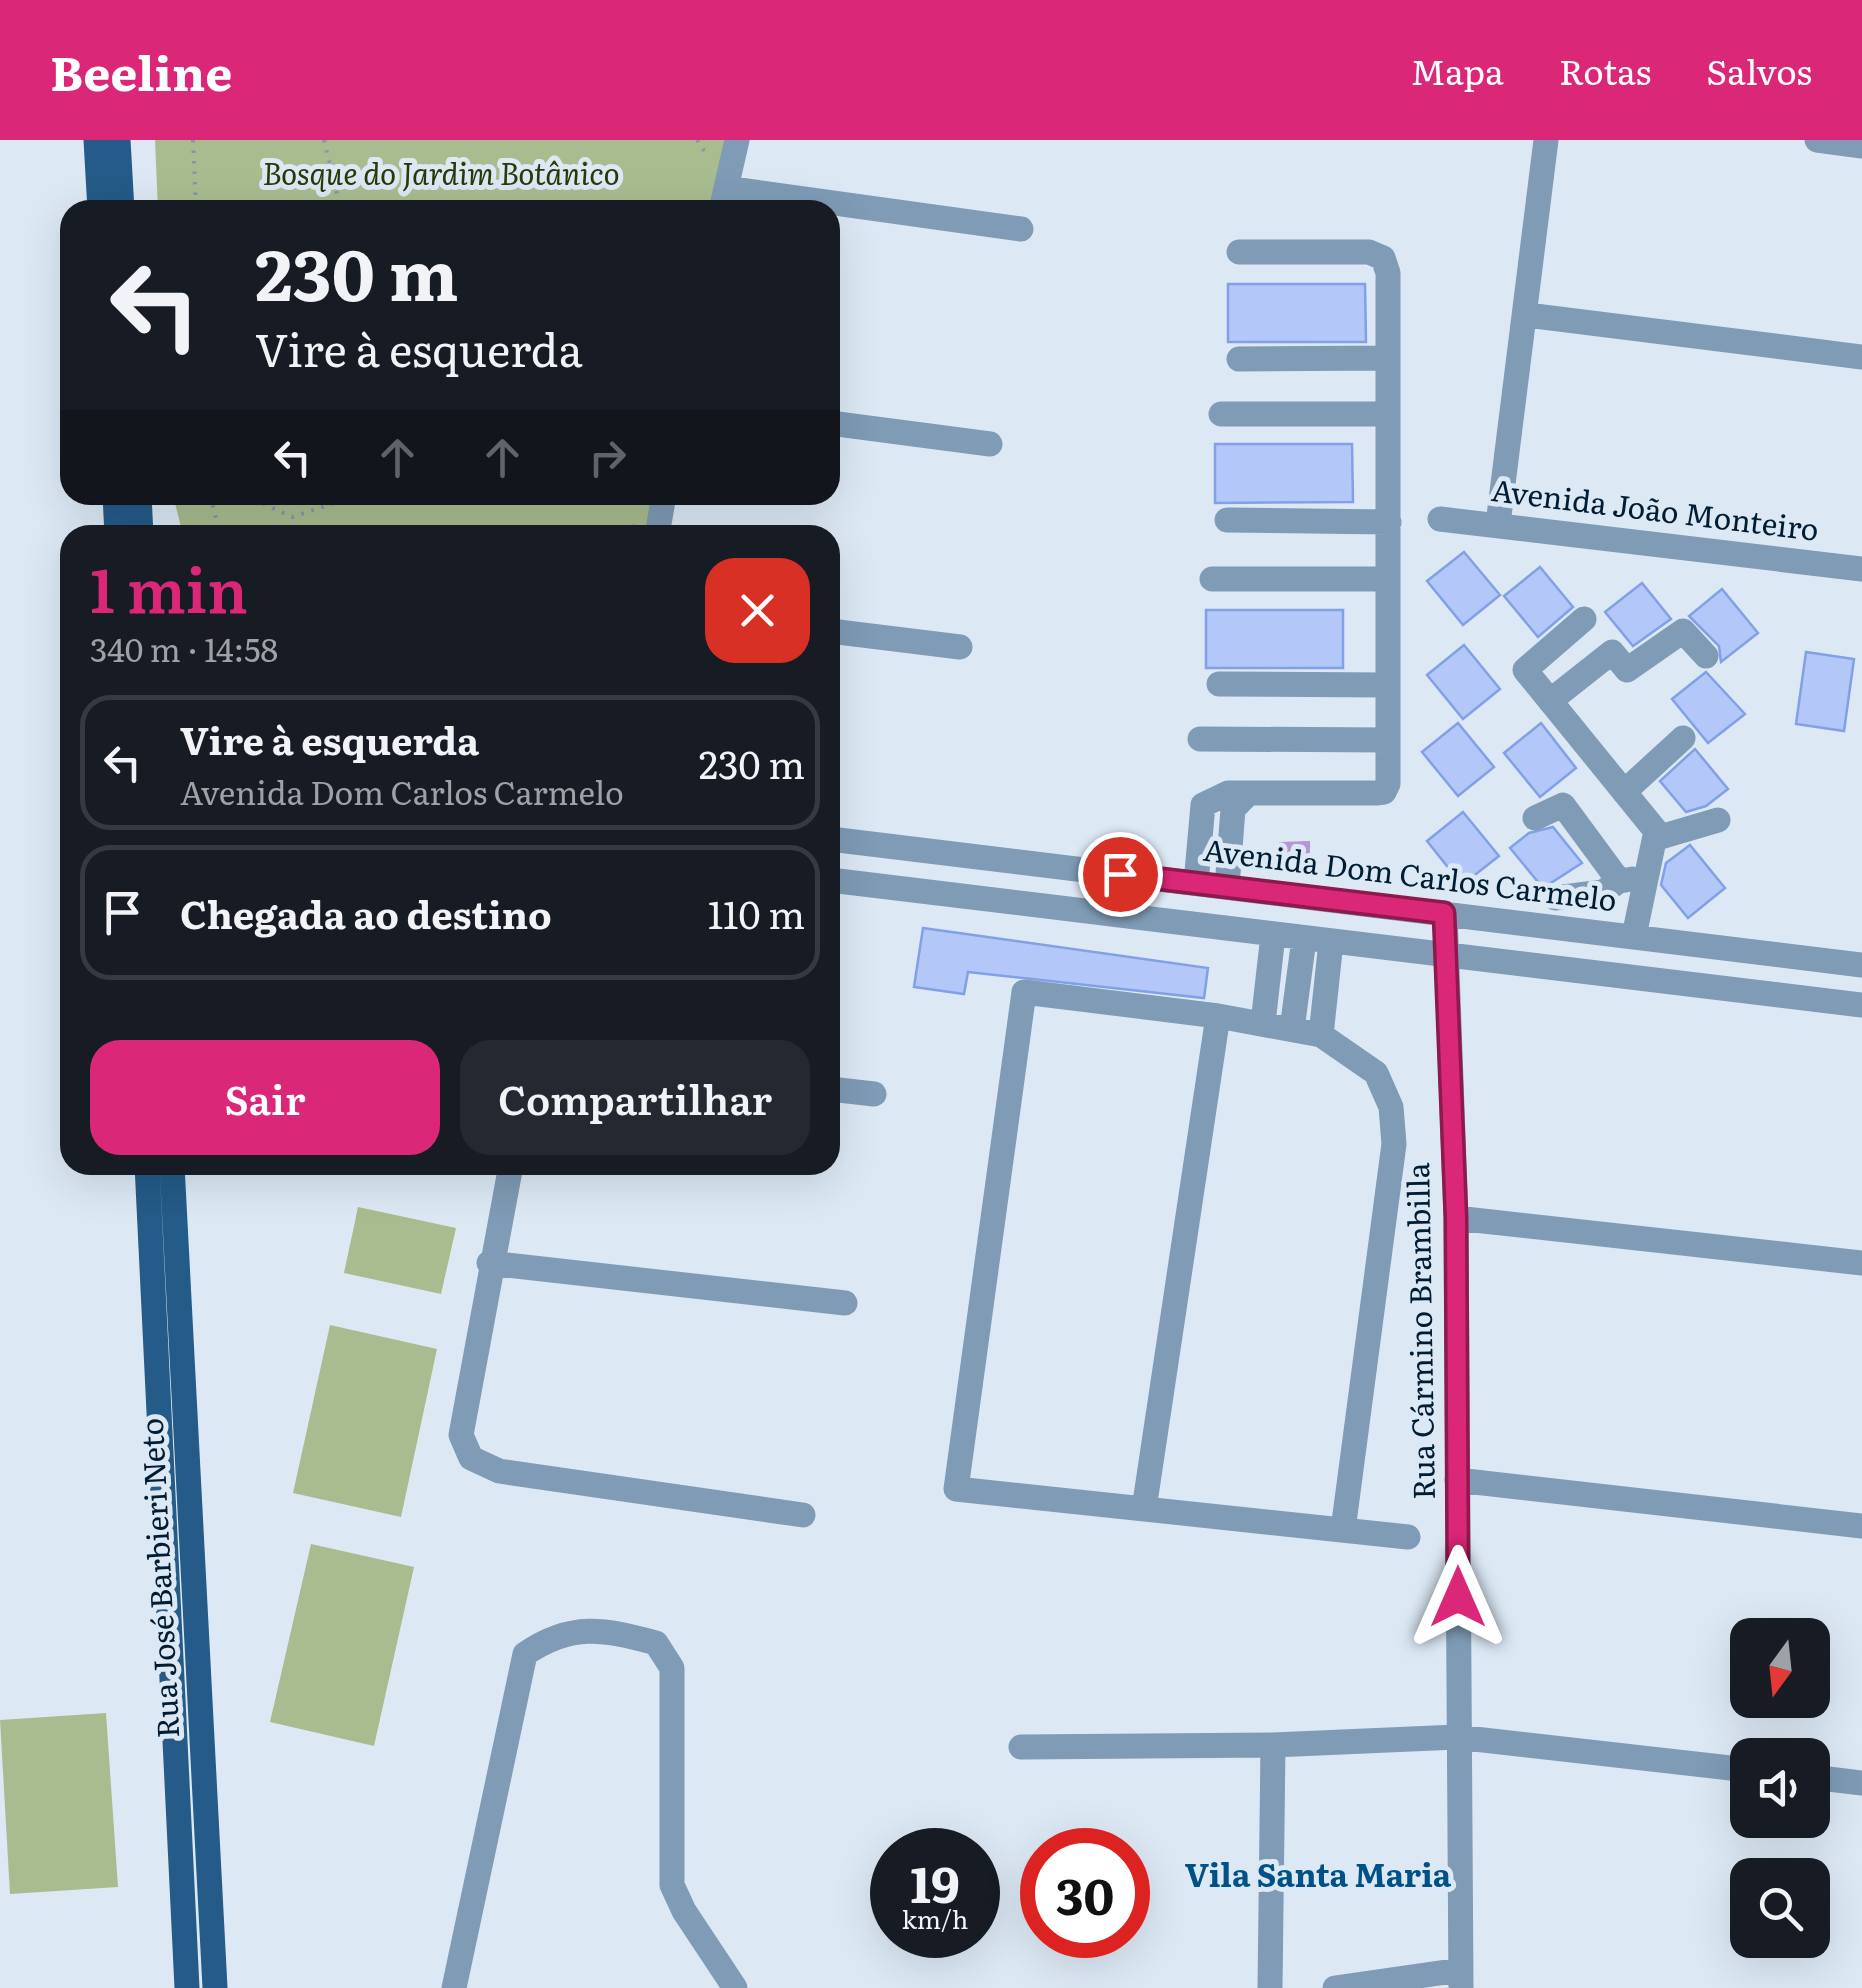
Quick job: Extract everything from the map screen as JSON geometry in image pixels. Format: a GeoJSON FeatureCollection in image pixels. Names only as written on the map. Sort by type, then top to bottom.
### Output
{"type":"FeatureCollection","features":[{"type":"Feature","properties":{"kind":"main road"},"geometry":{"type":"LineString","coordinates":[[96,140],[99,200]]}},
{"type":"Feature","properties":{"kind":"main road"},"geometry":{"type":"LineString","coordinates":[[118,140],[121,200]]}},
{"type":"Feature","properties":{"kind":"main road","name":"Rua José Barbieri Neto"},"geometry":{"type":"LineString","coordinates":[[147,1175],[187,1988]]}},
{"type":"Feature","properties":{"kind":"main road","name":"Rua José Barbieri Neto"},"geometry":{"type":"LineString","coordinates":[[173,1175],[214,1988]]}},
{"type":"Feature","properties":{"kind":"street"},"geometry":{"type":"LineString","coordinates":[[736,140],[720,188],[811,200]]}},
{"type":"Feature","properties":{"kind":"street"},"geometry":{"type":"LineString","coordinates":[[1498,524],[1546,140]]}},
{"type":"Feature","properties":{"kind":"street"},"geometry":{"type":"LineString","coordinates":[[1817,140],[1862,146]]}},
{"type":"Feature","properties":{"kind":"street"},"geometry":{"type":"LineString","coordinates":[[840,204],[1022,228]]}},
{"type":"Feature","properties":{"kind":"street"},"geometry":{"type":"LineString","coordinates":[[1196,883],[1203,805],[1218,794],[1384,792],[1388,740],[1388,273],[1383,258],[1369,252],[1239,252]]}},
{"type":"Feature","properties":{"kind":"street"},"geometry":{"type":"LineString","coordinates":[[1527,315],[1862,357]]}},
{"type":"Feature","properties":{"kind":"street"},"geometry":{"type":"LineString","coordinates":[[1239,359],[1387,358]]}},
{"type":"Feature","properties":{"kind":"street"},"geometry":{"type":"LineString","coordinates":[[1221,414],[1388,414]]}},
{"type":"Feature","properties":{"kind":"street"},"geometry":{"type":"LineString","coordinates":[[840,424],[990,444]]}},
{"type":"Feature","properties":{"kind":"street","name":"Avenida João Monteiro"},"geometry":{"type":"LineString","coordinates":[[1440,519],[1862,569]]}},
{"type":"Feature","properties":{"kind":"street"},"geometry":{"type":"LineString","coordinates":[[1227,520],[1389,522]]}},
{"type":"Feature","properties":{"kind":"street"},"geometry":{"type":"LineString","coordinates":[[1212,578],[1388,579]]}},
{"type":"Feature","properties":{"kind":"street"},"geometry":{"type":"LineString","coordinates":[[1584,619],[1526,670],[1657,838],[1634,936]]}},
{"type":"Feature","properties":{"kind":"street"},"geometry":{"type":"LineString","coordinates":[[1550,701],[1612,652],[1627,670],[1683,631],[1706,656]]}},
{"type":"Feature","properties":{"kind":"street"},"geometry":{"type":"LineString","coordinates":[[840,632],[960,647]]}},
{"type":"Feature","properties":{"kind":"street"},"geometry":{"type":"LineString","coordinates":[[1219,684],[1388,685]]}},
{"type":"Feature","properties":{"kind":"street"},"geometry":{"type":"LineString","coordinates":[[1624,792],[1683,738]]}},
{"type":"Feature","properties":{"kind":"street"},"geometry":{"type":"LineString","coordinates":[[1200,739],[1388,740]]}},
{"type":"Feature","properties":{"kind":"street"},"geometry":{"type":"LineString","coordinates":[[1226,887],[1233,809],[1247,794]]}},
{"type":"Feature","properties":{"kind":"street"},"geometry":{"type":"LineString","coordinates":[[1536,818],[1563,804],[1619,882]]}},
{"type":"Feature","properties":{"kind":"street"},"geometry":{"type":"LineString","coordinates":[[1657,838],[1718,820]]}},
{"type":"Feature","properties":{"kind":"street","name":"Avenida Dom Carlos Carmelo"},"geometry":{"type":"LineString","coordinates":[[840,840],[1862,965]]}},
{"type":"Feature","properties":{"kind":"street"},"geometry":{"type":"LineString","coordinates":[[924,892],[930,851]]}},
{"type":"Feature","properties":{"kind":"street"},"geometry":{"type":"LineString","coordinates":[[1554,898],[1603,892],[1619,882],[1648,877]]}},
{"type":"Feature","properties":{"kind":"street"},"geometry":{"type":"LineString","coordinates":[[840,881],[1862,1005]]}},
{"type":"Feature","properties":{"kind":"street","name":"Rua Cármino Brambilla"},"geometry":{"type":"LineString","coordinates":[[1444,913],[1456,1218],[1461,1979]]}},
{"type":"Feature","properties":{"kind":"street"},"geometry":{"type":"LineString","coordinates":[[1264,1023],[1273,935]]}},
{"type":"Feature","properties":{"kind":"street"},"geometry":{"type":"LineString","coordinates":[[1292,1028],[1304,939]]}},
{"type":"Feature","properties":{"kind":"street"},"geometry":{"type":"LineString","coordinates":[[1321,1034],[1331,942]]}},
{"type":"Feature","properties":{"kind":"street"},"geometry":{"type":"LineString","coordinates":[[1798,997],[1802,958]]}},
{"type":"Feature","properties":{"kind":"street"},"geometry":{"type":"LineString","coordinates":[[1343,1530],[1394,1144],[1391,1107],[1376,1073],[1321,1034],[1218,1016],[1024,992],[956,1489],[1408,1537]]}},
{"type":"Feature","properties":{"kind":"street"},"geometry":{"type":"LineString","coordinates":[[1144,1509],[1218,1016]]}},
{"type":"Feature","properties":{"kind":"street"},"geometry":{"type":"LineString","coordinates":[[840,1090],[874,1094]]}},
{"type":"Feature","properties":{"kind":"street"},"geometry":{"type":"LineString","coordinates":[[509,1175],[489,1263],[461,1435],[472,1458],[498,1471],[804,1515]]}},
{"type":"Feature","properties":{"kind":"street"},"geometry":{"type":"LineString","coordinates":[[1456,1218],[1862,1264]]}},
{"type":"Feature","properties":{"kind":"street"},"geometry":{"type":"LineString","coordinates":[[489,1263],[845,1303]]}},
{"type":"Feature","properties":{"kind":"street"},"geometry":{"type":"LineString","coordinates":[[1457,1480],[1862,1526]]}},
{"type":"Feature","properties":{"kind":"street"},"geometry":{"type":"LineString","coordinates":[[454,1988],[525,1654],[548,1638],[577,1629],[656,1643],[672,1668],[672,1885],[684,1911],[735,1988]]}},
{"type":"Feature","properties":{"kind":"street"},"geometry":{"type":"LineString","coordinates":[[1021,1747],[1273,1745],[1457,1738],[1730,1768]]}},
{"type":"Feature","properties":{"kind":"street"},"geometry":{"type":"LineString","coordinates":[[1270,1988],[1273,1745]]}},
{"type":"Feature","properties":{"kind":"street"},"geometry":{"type":"LineString","coordinates":[[1830,1779],[1862,1782]]}},
{"type":"Feature","properties":{"kind":"street"},"geometry":{"type":"LineString","coordinates":[[1335,1988],[1461,1979]]}},
{"type":"Feature","properties":{"kind":"path"},"geometry":{"type":"LineString","coordinates":[[193,140],[196,200]]}},
{"type":"Feature","properties":{"kind":"path"},"geometry":{"type":"LineString","coordinates":[[324,140],[339,200]]}},
{"type":"Feature","properties":{"kind":"path"},"geometry":{"type":"LineString","coordinates":[[697,140],[720,188]]}},
{"type":"Feature","properties":{"kind":"path"},"geometry":{"type":"LineString","coordinates":[[266,505],[292,517],[328,505]]}},
{"type":"Feature","properties":{"kind":"green space","name":"Bosque do Jardim Botânico"},"geometry":{"type":"Polygon","coordinates":[[[155,140],[732,140],[719,200],[158,200],[155,140]]]}},
{"type":"Feature","properties":{"kind":"green space"},"geometry":{"type":"Polygon","coordinates":[[[176,505],[654,505],[649,525],[180,525],[176,505]]]}},
{"type":"Feature","properties":{"kind":"green space"},"geometry":{"type":"Polygon","coordinates":[[[358,1207],[456,1228],[441,1294],[344,1273],[358,1207]]]}},
{"type":"Feature","properties":{"kind":"green space"},"geometry":{"type":"Polygon","coordinates":[[[330,1325],[437,1349],[401,1517],[293,1493],[330,1325]]]}},
{"type":"Feature","properties":{"kind":"green space"},"geometry":{"type":"Polygon","coordinates":[[[311,1544],[414,1567],[374,1746],[270,1722],[311,1544]]]}},
{"type":"Feature","properties":{"kind":"green space"},"geometry":{"type":"Polygon","coordinates":[[[106,1713],[118,1887],[10,1894],[0,1720],[106,1713]]]}},
{"type":"Feature","properties":{"kind":"shaded area"},"geometry":{"type":"Polygon","coordinates":[[[1310,841],[1310,864],[1279,865],[1279,842],[1310,841]]]}},
{"type":"Feature","properties":{"kind":"building"},"geometry":{"type":"Polygon","coordinates":[[[1228,284],[1365,284],[1366,342],[1228,342],[1228,284]]]}},
{"type":"Feature","properties":{"kind":"building"},"geometry":{"type":"Polygon","coordinates":[[[1215,444],[1352,444],[1353,502],[1215,503],[1215,444]]]}},
{"type":"Feature","properties":{"kind":"building"},"geometry":{"type":"Polygon","coordinates":[[[1464,552],[1500,595],[1463,625],[1427,581],[1464,552]]]}},
{"type":"Feature","properties":{"kind":"building"},"geometry":{"type":"Polygon","coordinates":[[[1540,567],[1573,607],[1538,637],[1504,596],[1540,567]]]}},
{"type":"Feature","properties":{"kind":"building"},"geometry":{"type":"Polygon","coordinates":[[[1642,583],[1671,619],[1633,646],[1605,612],[1642,583]]]}},
{"type":"Feature","properties":{"kind":"building"},"geometry":{"type":"Polygon","coordinates":[[[1722,589],[1758,633],[1721,662],[1719,646],[1689,616],[1722,589]]]}},
{"type":"Feature","properties":{"kind":"building"},"geometry":{"type":"Polygon","coordinates":[[[1206,610],[1343,610],[1343,668],[1206,668],[1206,610]]]}},
{"type":"Feature","properties":{"kind":"building"},"geometry":{"type":"Polygon","coordinates":[[[1464,645],[1500,689],[1463,719],[1427,675],[1464,645]]]}},
{"type":"Feature","properties":{"kind":"building"},"geometry":{"type":"Polygon","coordinates":[[[1806,652],[1854,659],[1844,731],[1796,724],[1806,652]]]}},
{"type":"Feature","properties":{"kind":"building"},"geometry":{"type":"Polygon","coordinates":[[[1706,672],[1745,714],[1708,743],[1672,699],[1706,672]]]}},
{"type":"Feature","properties":{"kind":"building"},"geometry":{"type":"Polygon","coordinates":[[[1458,723],[1494,767],[1458,796],[1422,752],[1458,723]]]}},
{"type":"Feature","properties":{"kind":"building"},"geometry":{"type":"Polygon","coordinates":[[[1541,723],[1576,768],[1540,797],[1504,753],[1541,723]]]}},
{"type":"Feature","properties":{"kind":"building"},"geometry":{"type":"Polygon","coordinates":[[[1695,749],[1728,789],[1706,806],[1686,812],[1660,781],[1695,749]]]}},
{"type":"Feature","properties":{"kind":"building"},"geometry":{"type":"Polygon","coordinates":[[[1463,812],[1499,856],[1462,885],[1427,841],[1463,812]]]}},
{"type":"Feature","properties":{"kind":"building"},"geometry":{"type":"Polygon","coordinates":[[[1553,827],[1582,863],[1543,888],[1510,848],[1529,833],[1553,827]]]}},
{"type":"Feature","properties":{"kind":"building"},"geometry":{"type":"Polygon","coordinates":[[[1690,845],[1725,888],[1688,918],[1661,885],[1666,863],[1690,845]]]}},
{"type":"Feature","properties":{"kind":"building"},"geometry":{"type":"Polygon","coordinates":[[[923,928],[1208,968],[1204,998],[968,972],[964,994],[914,987],[923,928]]]}},
{"type":"Feature","properties":{"kind":"district","name":"Vila Santa Maria"},"geometry":{"type":"Point","coordinates":[1318,1876]}},
{"type":"Feature","properties":{"kind":"route"},"geometry":{"type":"LineString","coordinates":[[1120,874],[1444,913],[1456,1218],[1458,1597]]}}]}
